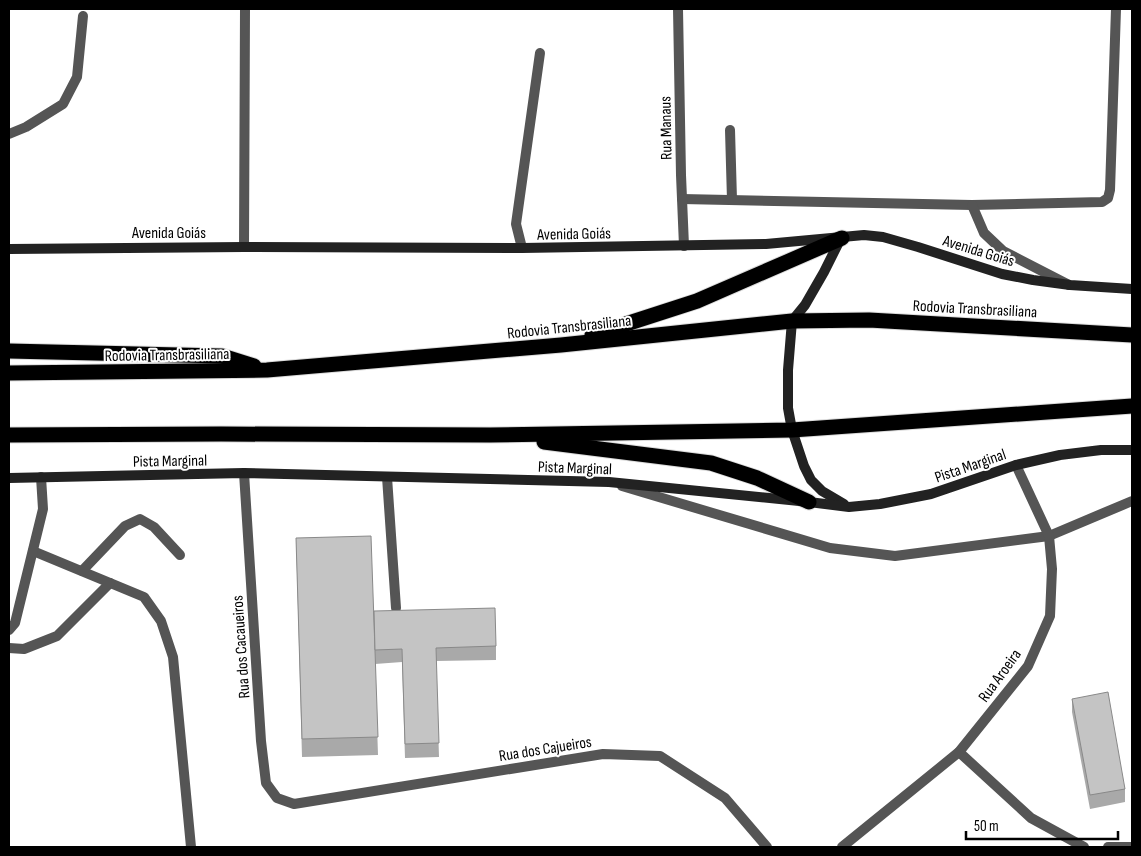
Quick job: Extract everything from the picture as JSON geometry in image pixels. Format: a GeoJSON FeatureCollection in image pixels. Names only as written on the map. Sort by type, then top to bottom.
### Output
{"type":"FeatureCollection","features":[{"type":"Feature","properties":{"kind":"highway"},"geometry":{"type":"LineString","coordinates":[[561,345],[698,301],[842,238]]}},
{"type":"Feature","properties":{"kind":"highway","name":"Rodovia Transbrasiliana"},"geometry":{"type":"LineString","coordinates":[[9,373],[267,370],[561,345],[792,321],[869,320],[1132,335]]}},
{"type":"Feature","properties":{"kind":"highway"},"geometry":{"type":"LineString","coordinates":[[9,351],[222,356],[267,370]]}},
{"type":"Feature","properties":{"kind":"highway"},"geometry":{"type":"LineString","coordinates":[[9,434],[490,435],[792,430],[1132,406]]}},
{"type":"Feature","properties":{"kind":"highway"},"geometry":{"type":"LineString","coordinates":[[490,435],[711,463],[757,478],[809,502]]}},
{"type":"Feature","properties":{"kind":"main road","name":"Avenida Goiás"},"geometry":{"type":"LineString","coordinates":[[9,249],[684,246],[766,244],[864,235],[883,237],[1002,274],[1070,285],[1132,288]]}},
{"type":"Feature","properties":{"kind":"main road"},"geometry":{"type":"LineString","coordinates":[[842,238],[805,305],[792,321],[788,370],[788,408],[792,430],[804,466],[811,480],[822,490],[849,507]]}},
{"type":"Feature","properties":{"kind":"main road","name":"Pista Marginal"},"geometry":{"type":"LineString","coordinates":[[9,478],[244,473],[609,482],[849,507],[880,504],[931,494],[1016,465],[1060,455],[1102,450],[1132,450]]}},
{"type":"Feature","properties":{"kind":"street"},"geometry":{"type":"LineString","coordinates":[[244,247],[245,9]]}},
{"type":"Feature","properties":{"kind":"street","name":"Rua Manaus"},"geometry":{"type":"LineString","coordinates":[[678,9],[684,246]]}},
{"type":"Feature","properties":{"kind":"street"},"geometry":{"type":"LineString","coordinates":[[682,199],[972,205],[1102,202],[1108,198],[1110,190],[1116,9]]}},
{"type":"Feature","properties":{"kind":"street"},"geometry":{"type":"LineString","coordinates":[[9,134],[26,127],[64,104],[78,77],[83,16]]}},
{"type":"Feature","properties":{"kind":"street"},"geometry":{"type":"LineString","coordinates":[[522,248],[516,224],[540,53]]}},
{"type":"Feature","properties":{"kind":"street"},"geometry":{"type":"LineString","coordinates":[[730,130],[732,200]]}},
{"type":"Feature","properties":{"kind":"street"},"geometry":{"type":"LineString","coordinates":[[972,205],[984,233],[1004,251],[1070,285]]}},
{"type":"Feature","properties":{"kind":"street","name":"Rua Aroeira"},"geometry":{"type":"LineString","coordinates":[[842,847],[959,752],[1028,666],[1050,616],[1052,569],[1048,536],[1016,465]]}},
{"type":"Feature","properties":{"kind":"street","name":"Rua dos Cacaueiros"},"geometry":{"type":"LineString","coordinates":[[244,473],[261,741],[266,782],[277,798],[294,804]]}},
{"type":"Feature","properties":{"kind":"street"},"geometry":{"type":"LineString","coordinates":[[9,630],[15,623],[43,509],[41,477]]}},
{"type":"Feature","properties":{"kind":"street"},"geometry":{"type":"LineString","coordinates":[[387,477],[396,608]]}},
{"type":"Feature","properties":{"kind":"street"},"geometry":{"type":"LineString","coordinates":[[609,482],[830,548],[895,556],[1048,536],[1132,501]]}},
{"type":"Feature","properties":{"kind":"street"},"geometry":{"type":"LineString","coordinates":[[82,571],[124,526],[140,520],[154,527],[180,555]]}},
{"type":"Feature","properties":{"kind":"street"},"geometry":{"type":"LineString","coordinates":[[33,551],[144,597],[161,621],[173,657],[191,847]]}},
{"type":"Feature","properties":{"kind":"street"},"geometry":{"type":"LineString","coordinates":[[9,648],[24,649],[57,636],[110,583]]}},
{"type":"Feature","properties":{"kind":"street"},"geometry":{"type":"LineString","coordinates":[[959,752],[1031,818],[1084,847]]}},
{"type":"Feature","properties":{"kind":"street","name":"Rua dos Cajueiros"},"geometry":{"type":"LineString","coordinates":[[294,804],[603,754],[660,756],[725,798],[767,847]]}},
{"type":"Feature","properties":{"kind":"street"},"geometry":{"type":"LineString","coordinates":[[1108,847],[1132,847]]}},
{"type":"Feature","properties":{"kind":"building"},"geometry":{"type":"Polygon","coordinates":[[[371,536],[378,737],[302,739],[296,538],[371,536]]]}},
{"type":"Feature","properties":{"kind":"building"},"geometry":{"type":"Polygon","coordinates":[[[495,608],[496,646],[436,648],[439,743],[405,744],[402,649],[375,650],[374,611],[495,608]]]}},
{"type":"Feature","properties":{"kind":"building"},"geometry":{"type":"Polygon","coordinates":[[[1108,692],[1125,789],[1090,795],[1072,699],[1108,692]]]}}]}
